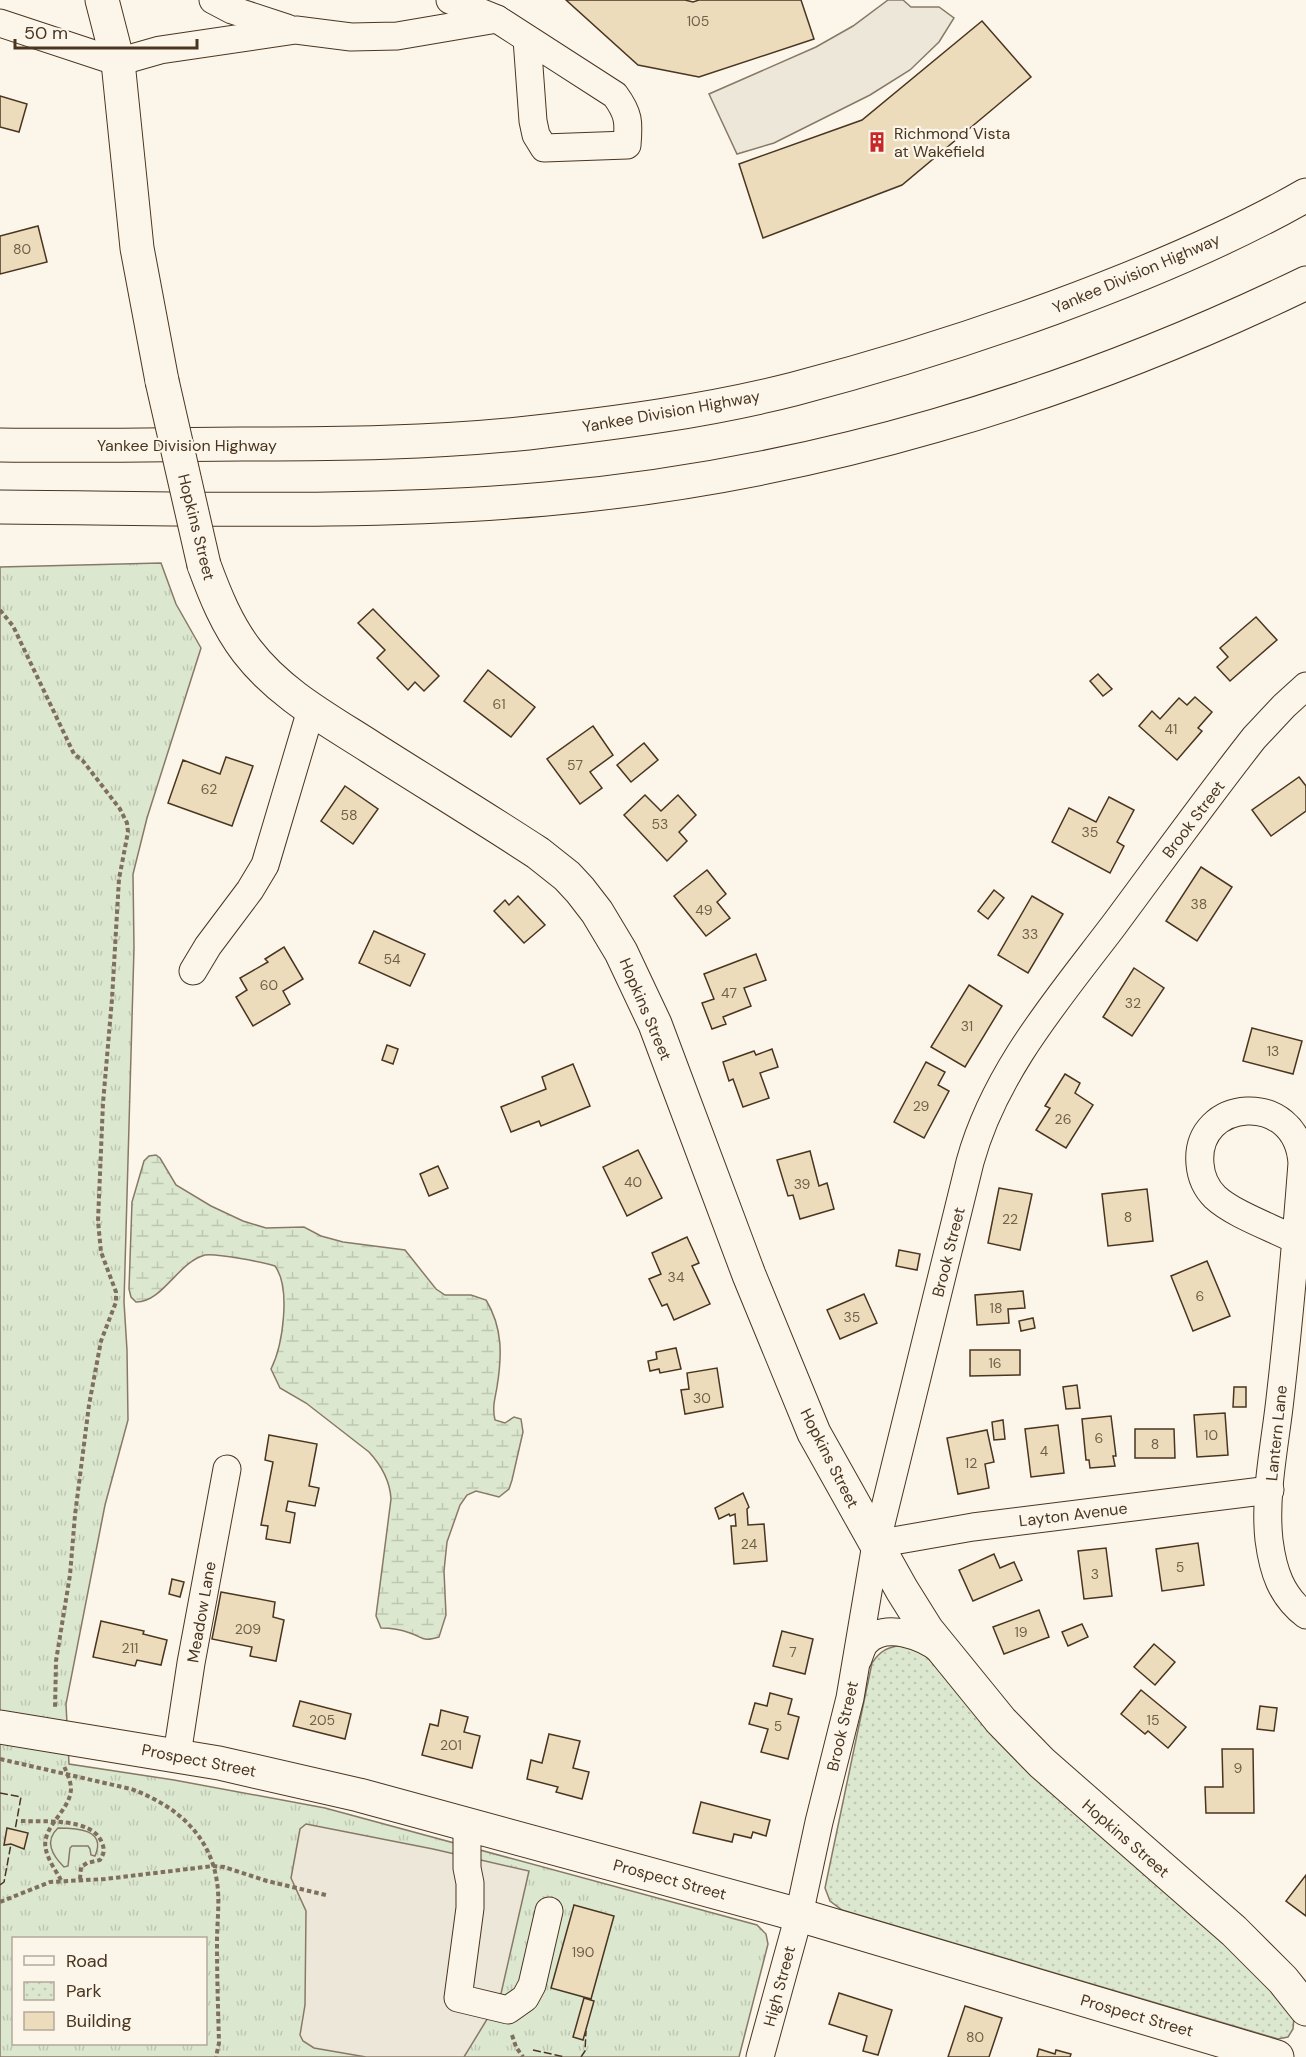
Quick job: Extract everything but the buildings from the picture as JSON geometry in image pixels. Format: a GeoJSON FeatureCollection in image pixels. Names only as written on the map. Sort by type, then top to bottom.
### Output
{"type":"FeatureCollection","features":[{"type":"Feature","properties":{"kind":"main road","name":"Hopkins Street"},"geometry":{"type":"LineString","coordinates":[[102,0],[118,62],[137,248],[162,381],[204,565],[226,618],[246,650],[272,680],[311,710],[538,853],[567,876],[597,912],[621,952],[655,1024],[748,1275],[814,1433],[927,1630],[1001,1721],[1042,1763],[1234,1931],[1283,1980],[1306,2009]]}},
{"type":"Feature","properties":{"kind":"main road","name":"Yankee Division Highway"},"geometry":{"type":"LineString","coordinates":[[0,445],[391,442],[526,433],[654,416],[792,389],[925,352],[1102,290],[1198,249],[1306,195]]}},
{"type":"Feature","properties":{"kind":"main road"},"geometry":{"type":"LineString","coordinates":[[0,507],[306,508],[469,505],[557,498],[677,484],[809,458],[946,423],[1044,392],[1140,357],[1241,314],[1306,283]]}},
{"type":"Feature","properties":{"kind":"main road"},"geometry":{"type":"LineString","coordinates":[[0,428],[275,444]]}},
{"type":"Feature","properties":{"kind":"main road"},"geometry":{"type":"LineString","coordinates":[[0,529],[306,508]]}},
{"type":"Feature","properties":{"kind":"main road","name":"Prospect Street"},"geometry":{"type":"LineString","coordinates":[[0,1727],[177,1755],[279,1776],[467,1824],[799,1916],[1277,2057]]}},
{"type":"Feature","properties":{"kind":"street"},"geometry":{"type":"LineString","coordinates":[[213,0],[232,10],[296,30],[351,37],[397,36],[497,19]]}},
{"type":"Feature","properties":{"kind":"street"},"geometry":{"type":"LineString","coordinates":[[450,0],[497,19],[615,95],[627,110],[629,128],[627,145],[544,148],[536,135],[527,39]]}},
{"type":"Feature","properties":{"kind":"street"},"geometry":{"type":"LineString","coordinates":[[0,23],[118,62],[160,50],[296,30]]}},
{"type":"Feature","properties":{"kind":"street","name":"Brook Street"},"geometry":{"type":"LineString","coordinates":[[799,1916],[855,1666],[876,1544],[982,1123],[999,1087],[1059,997],[1240,756],[1269,722],[1306,686]]}},
{"type":"Feature","properties":{"kind":"street"},"geometry":{"type":"LineString","coordinates":[[193,971],[208,946],[254,885],[265,865],[311,710]]}},
{"type":"Feature","properties":{"kind":"street","name":"Lantern Lane"},"geometry":{"type":"LineString","coordinates":[[1296,1240],[1227,1207],[1207,1188],[1200,1170],[1200,1151],[1214,1126],[1229,1115],[1247,1110],[1266,1112],[1282,1121],[1299,1144],[1302,1163],[1296,1240],[1270,1490],[1268,1532],[1276,1577],[1286,1596],[1306,1615]]}},
{"type":"Feature","properties":{"kind":"street","name":"Meadow Lane"},"geometry":{"type":"LineString","coordinates":[[177,1755],[191,1663],[227,1469]]}},
{"type":"Feature","properties":{"kind":"street","name":"Layton Avenue"},"geometry":{"type":"LineString","coordinates":[[876,1544],[973,1527],[1270,1490]]}},
{"type":"Feature","properties":{"kind":"street"},"geometry":{"type":"LineString","coordinates":[[855,1666],[866,1641],[880,1634],[900,1632],[917,1636],[947,1655]]}},
{"type":"Feature","properties":{"kind":"street"},"geometry":{"type":"LineString","coordinates":[[467,1824],[466,1861],[470,1883],[470,1908],[458,1998],[508,2010],[525,1998],[532,1985],[549,1911]]}},
{"type":"Feature","properties":{"kind":"street","name":"High Street"},"geometry":{"type":"LineString","coordinates":[[760,2057],[799,1916]]}},
{"type":"Feature","properties":{"kind":"path"},"geometry":{"type":"LineString","coordinates":[[0,610],[13,626],[74,754],[83,761],[120,809],[127,823],[128,832],[119,879],[103,1103],[98,1221],[101,1252],[111,1277],[116,1302],[100,1341],[89,1405],[70,1575],[56,1661],[55,1735],[71,1788],[68,1801],[45,1840],[46,1851],[61,1880]]}},
{"type":"Feature","properties":{"kind":"path"},"geometry":{"type":"LineString","coordinates":[[0,1759],[131,1789],[161,1802],[180,1814],[195,1831],[207,1850],[218,1883],[219,2043],[216,2057]]}},
{"type":"Feature","properties":{"kind":"path"},"geometry":{"type":"LineString","coordinates":[[21,1821],[80,1825],[96,1832],[104,1850],[103,1855],[100,1860],[81,1867],[80,1879]]}},
{"type":"Feature","properties":{"kind":"path"},"geometry":{"type":"LineString","coordinates":[[0,1902],[39,1885],[61,1880],[105,1879],[213,1866],[326,1895]]}},
{"type":"Feature","properties":{"kind":"green space"},"geometry":{"type":"Polygon","coordinates":[[[161,563],[176,604],[201,648],[147,818],[133,874],[134,948],[124,1302],[128,1420],[105,1505],[66,1704],[69,1764],[174,1780],[325,1808],[757,1925],[766,1934],[768,1944],[739,2057],[0,2057],[0,567],[161,563]]]}},
{"type":"Feature","properties":{"kind":"green space"},"geometry":{"type":"Polygon","coordinates":[[[156,1155],[176,1185],[211,1206],[243,1221],[266,1228],[304,1227],[321,1236],[343,1242],[405,1250],[436,1289],[445,1295],[471,1295],[486,1300],[496,1321],[500,1342],[499,1376],[494,1407],[495,1420],[505,1423],[514,1417],[521,1419],[523,1432],[509,1489],[499,1497],[476,1491],[467,1495],[460,1505],[447,1542],[444,1571],[446,1615],[439,1637],[426,1639],[403,1631],[381,1628],[376,1616],[391,1499],[389,1486],[381,1468],[369,1452],[306,1403],[280,1388],[271,1369],[282,1332],[284,1302],[280,1276],[275,1266],[250,1260],[205,1255],[186,1265],[154,1296],[145,1301],[136,1302],[131,1297],[129,1289],[132,1202],[144,1161],[149,1156],[156,1155]]]}},
{"type":"Feature","properties":{"kind":"green space"},"geometry":{"type":"Polygon","coordinates":[[[901,1645],[915,1647],[929,1659],[968,1705],[1205,1922],[1259,1977],[1294,2018],[1293,2029],[1288,2037],[1278,2039],[842,1910],[830,1901],[825,1888],[872,1663],[884,1651],[901,1645]]]}},
{"type":"Feature","properties":{"kind":"green space"},"geometry":{"type":"Polygon","coordinates":[[[58,1828],[81,1830],[93,1835],[98,1847],[95,1856],[91,1855],[88,1846],[72,1846],[68,1866],[64,1867],[51,1848],[51,1838],[58,1828]]]}},
{"type":"Feature","properties":{"kind":"shaded area"},"geometry":{"type":"Polygon","coordinates":[[[888,0],[903,0],[911,7],[939,7],[954,18],[939,42],[910,70],[870,95],[774,143],[737,154],[709,94],[816,47],[853,26],[888,0]]]}},
{"type":"Feature","properties":{"kind":"shaded area"},"geometry":{"type":"Polygon","coordinates":[[[306,1824],[529,1871],[500,1998],[464,2057],[366,2057],[314,2048],[303,2041],[300,2035],[305,2005],[306,1911],[291,1878],[300,1829],[306,1824]]]}},
{"type":"Feature","properties":{"kind":"fence"},"geometry":{"type":"LineString","coordinates":[[0,1793],[21,1797],[15,1830]]}},
{"type":"Feature","properties":{"kind":"fence"},"geometry":{"type":"LineString","coordinates":[[0,1885],[4,1882],[11,1844]]}},
{"type":"Feature","properties":{"kind":"fence"},"geometry":{"type":"LineString","coordinates":[[581,2057],[585,2051],[586,2031]]}},
{"type":"Feature","properties":{"kind":"fence"},"geometry":{"type":"LineString","coordinates":[[533,2050],[565,2057]]}},
{"type":"Feature","properties":{"kind":"place","name":"Richmond Vista at Wakefield"},"geometry":{"type":"Point","coordinates":[877,142]}}]}
